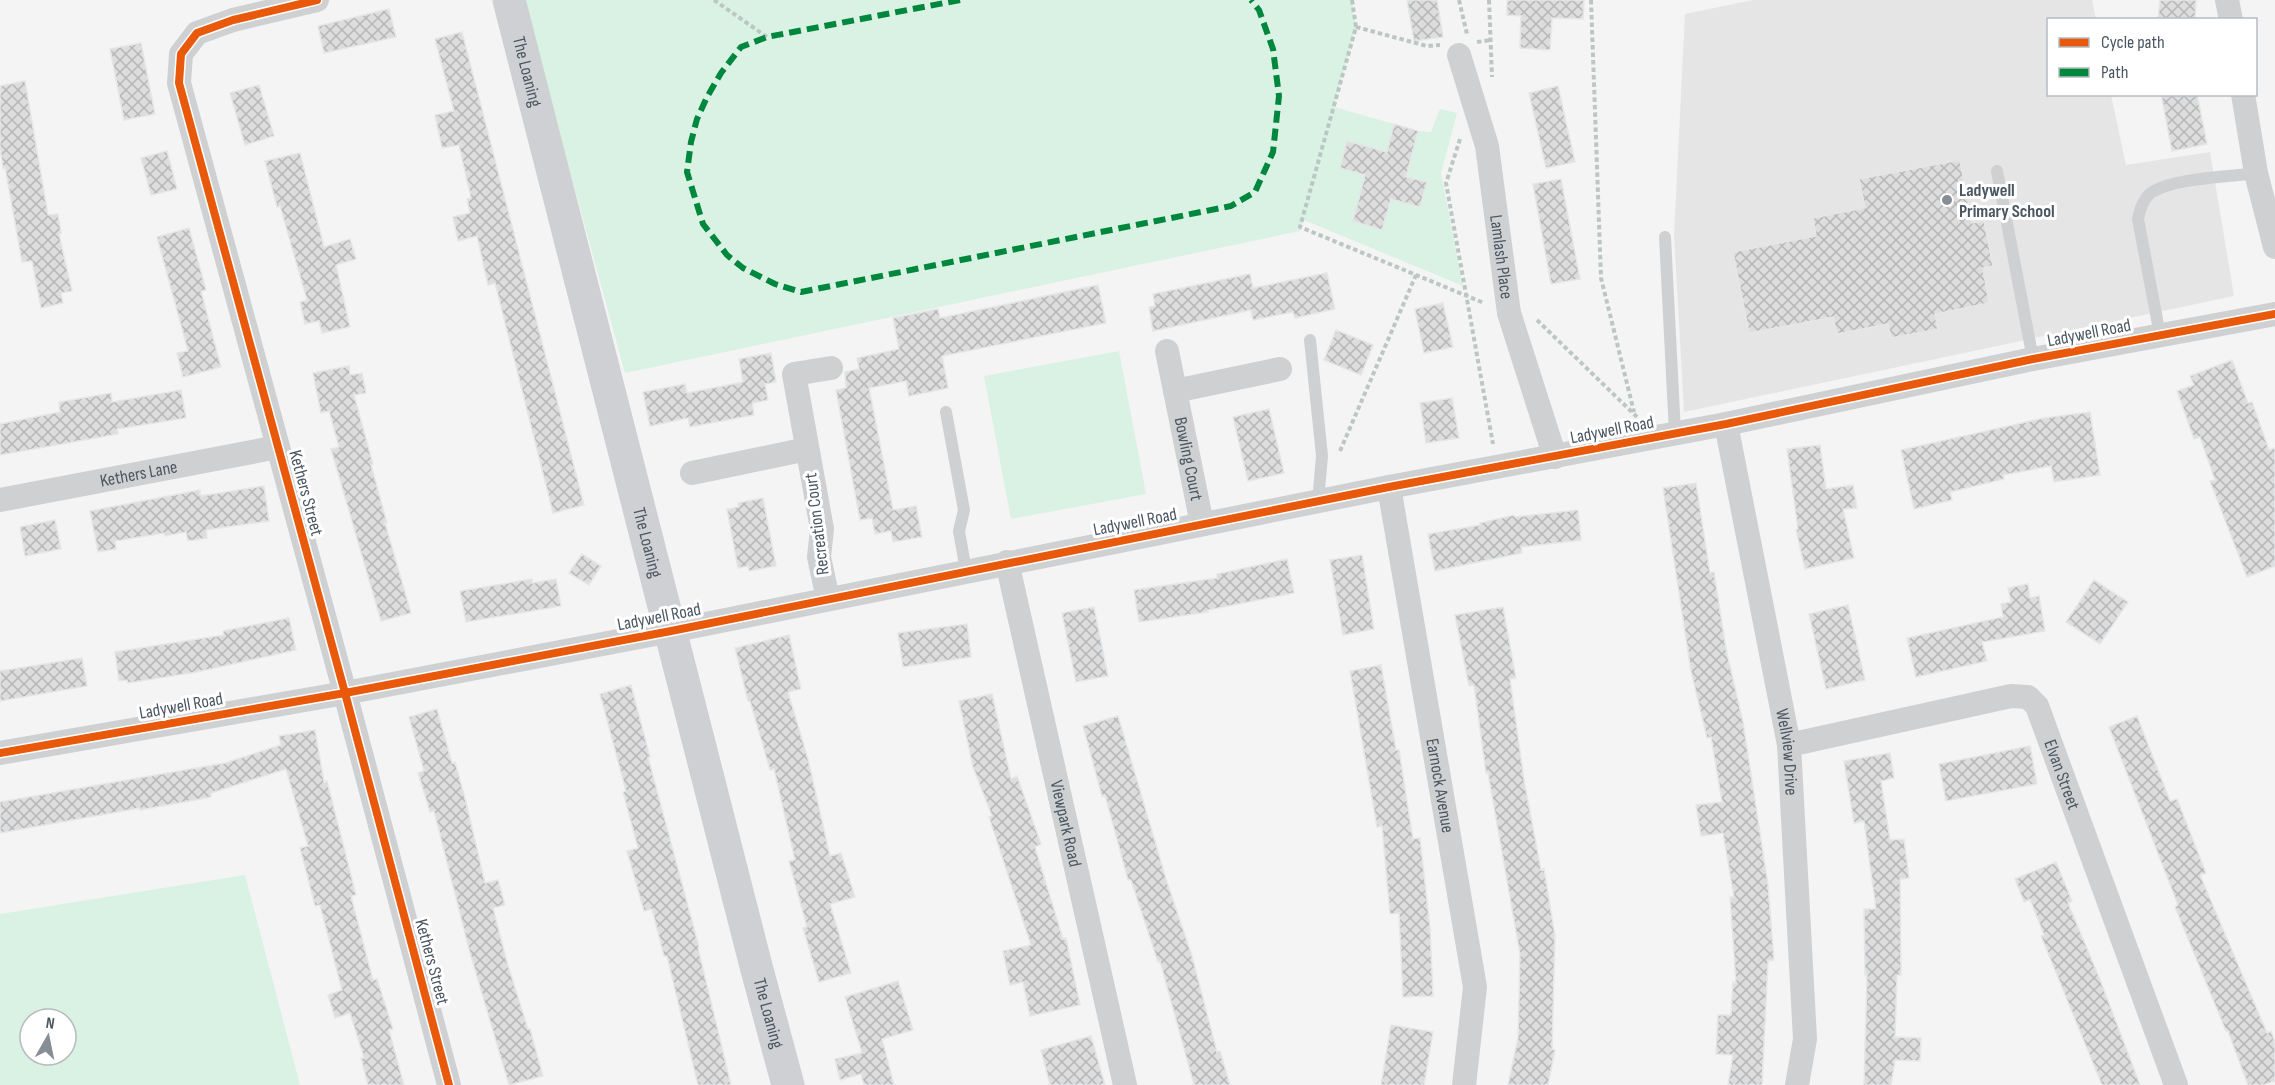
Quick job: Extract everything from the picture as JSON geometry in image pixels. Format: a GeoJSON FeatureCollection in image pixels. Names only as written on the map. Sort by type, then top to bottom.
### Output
{"type":"FeatureCollection","features":[{"type":"Feature","properties":{"kind":"street","name":"Kethers Street"},"geometry":{"type":"LineString","coordinates":[[317,0],[233,20],[197,33],[181,54],[179,84],[449,1085]]}},
{"type":"Feature","properties":{"kind":"street","name":"The Loaning"},"geometry":{"type":"LineString","coordinates":[[509,0],[788,1085]]}},
{"type":"Feature","properties":{"kind":"street"},"geometry":{"type":"LineString","coordinates":[[2227,0],[2231,18]]}},
{"type":"Feature","properties":{"kind":"street","name":"Lamlash Place"},"geometry":{"type":"LineString","coordinates":[[1463,49],[1472,99],[1488,146],[1509,313],[1555,457]]}},
{"type":"Feature","properties":{"kind":"street"},"geometry":{"type":"LineString","coordinates":[[2243,96],[2256,173],[2275,247]]}},
{"type":"Feature","properties":{"kind":"street","name":"Ladywell Road"},"geometry":{"type":"LineString","coordinates":[[0,753],[345,693],[1389,487],[1726,424],[2033,359],[2275,314]]}},
{"type":"Feature","properties":{"kind":"street","name":"Bowling Court"},"geometry":{"type":"LineString","coordinates":[[1167,351],[1202,524]]}},
{"type":"Feature","properties":{"kind":"street","name":"Recreation Court"},"geometry":{"type":"LineString","coordinates":[[828,599],[819,557],[822,529],[794,374],[831,368]]}},
{"type":"Feature","properties":{"kind":"street","name":"Bowling Court"},"geometry":{"type":"LineString","coordinates":[[1175,391],[1280,369]]}},
{"type":"Feature","properties":{"kind":"street","name":"Wellview Drive"},"geometry":{"type":"LineString","coordinates":[[1726,424],[1789,745],[1804,1039],[1797,1085]]}},
{"type":"Feature","properties":{"kind":"street","name":"Kethers Lane"},"geometry":{"type":"LineString","coordinates":[[0,500],[278,447]]}},
{"type":"Feature","properties":{"kind":"street","name":"Recreation Court"},"geometry":{"type":"LineString","coordinates":[[692,473],[807,449]]}},
{"type":"Feature","properties":{"kind":"street","name":"Earnock Avenue"},"geometry":{"type":"LineString","coordinates":[[1389,487],[1475,987],[1464,1085]]}},
{"type":"Feature","properties":{"kind":"street","name":"Viewpark Road"},"geometry":{"type":"LineString","coordinates":[[1007,562],[1125,1085]]}},
{"type":"Feature","properties":{"kind":"street","name":"Elvan Street"},"geometry":{"type":"LineString","coordinates":[[1789,745],[2011,696],[2028,697],[2037,706],[2176,1085]]}},
{"type":"Feature","properties":{"kind":"lane"},"geometry":{"type":"LineString","coordinates":[[1997,171],[2033,359]]}},
{"type":"Feature","properties":{"kind":"lane"},"geometry":{"type":"LineString","coordinates":[[2160,335],[2138,219],[2141,205],[2152,192],[2180,183],[2256,173]]}},
{"type":"Feature","properties":{"kind":"lane"},"geometry":{"type":"LineString","coordinates":[[1665,237],[1666,434]]}},
{"type":"Feature","properties":{"kind":"lane"},"geometry":{"type":"LineString","coordinates":[[1310,340],[1322,456],[1318,501]]}},
{"type":"Feature","properties":{"kind":"lane"},"geometry":{"type":"LineString","coordinates":[[946,412],[964,510],[958,531],[966,571]]}},
{"type":"Feature","properties":{"kind":"path"},"geometry":{"type":"LineString","coordinates":[[714,0],[767,37]]}},
{"type":"Feature","properties":{"kind":"path"},"geometry":{"type":"LineString","coordinates":[[1352,0],[1356,27],[1300,227],[1509,313],[1523,306],[1635,415],[1666,434]]}},
{"type":"Feature","properties":{"kind":"path"},"geometry":{"type":"LineString","coordinates":[[1460,0],[1463,49]]}},
{"type":"Feature","properties":{"kind":"path"},"geometry":{"type":"LineString","coordinates":[[1591,0],[1601,278],[1635,415]]}},
{"type":"Feature","properties":{"kind":"path"},"geometry":{"type":"LineString","coordinates":[[1356,27],[1427,46],[1463,49],[1491,40]]}},
{"type":"Feature","properties":{"kind":"path"},"geometry":{"type":"LineString","coordinates":[[1472,99],[1446,183],[1497,467]]}},
{"type":"Feature","properties":{"kind":"path"},"geometry":{"type":"LineString","coordinates":[[1337,458],[1416,275]]}},
{"type":"Feature","properties":{"kind":"shaded area","name":"Ladywell Primary School"},"geometry":{"type":"Polygon","coordinates":[[[1753,0],[2092,0],[2096,18],[2047,18],[2047,96],[2111,96],[2126,165],[2210,152],[2234,296],[1684,412],[1674,235],[1685,14],[1753,0]]]}},
{"type":"Feature","properties":{"kind":"green space"},"geometry":{"type":"Polygon","coordinates":[[[523,0],[1352,0],[1356,27],[1334,107],[1394,124],[1387,152],[1365,175],[1353,221],[1382,230],[1391,199],[1420,206],[1427,183],[1406,177],[1418,131],[1431,132],[1440,109],[1457,113],[1441,173],[1463,286],[1304,220],[1300,231],[625,373],[523,0]]]}},
{"type":"Feature","properties":{"kind":"green space"},"geometry":{"type":"Polygon","coordinates":[[[1119,351],[1146,494],[1011,519],[984,376],[1119,351]]]}},
{"type":"Feature","properties":{"kind":"green space"},"geometry":{"type":"Polygon","coordinates":[[[245,875],[300,1085],[0,1085],[0,914],[245,875]]]}},
{"type":"Feature","properties":{"kind":"building"},"geometry":{"type":"Polygon","coordinates":[[[1407,0],[1437,0],[1443,37],[1414,41],[1407,0]]]}},
{"type":"Feature","properties":{"kind":"building"},"geometry":{"type":"Polygon","coordinates":[[[1507,0],[1584,0],[1583,19],[1552,18],[1550,50],[1520,48],[1521,16],[1507,15],[1507,0]]]}},
{"type":"Feature","properties":{"kind":"building"},"geometry":{"type":"Polygon","coordinates":[[[2160,0],[2196,0],[2195,18],[2158,18],[2160,0]]]}},
{"type":"Feature","properties":{"kind":"building"},"geometry":{"type":"Polygon","coordinates":[[[389,9],[396,37],[324,53],[318,26],[389,9]]]}},
{"type":"Feature","properties":{"kind":"building"},"geometry":{"type":"Polygon","coordinates":[[[462,32],[584,505],[553,513],[495,283],[488,285],[477,236],[458,241],[453,217],[470,213],[467,199],[471,198],[459,145],[442,148],[435,115],[454,111],[435,39],[462,32]]]}},
{"type":"Feature","properties":{"kind":"building"},"geometry":{"type":"Polygon","coordinates":[[[141,43],[155,114],[124,120],[110,49],[141,43]]]}},
{"type":"Feature","properties":{"kind":"building"},"geometry":{"type":"Polygon","coordinates":[[[25,81],[48,215],[58,214],[61,233],[59,234],[72,291],[61,293],[63,303],[41,308],[32,261],[22,262],[0,148],[0,86],[25,81]]]}},
{"type":"Feature","properties":{"kind":"building"},"geometry":{"type":"Polygon","coordinates":[[[259,85],[274,136],[245,145],[230,93],[259,85]]]}},
{"type":"Feature","properties":{"kind":"building"},"geometry":{"type":"Polygon","coordinates":[[[1558,86],[1575,162],[1546,168],[1529,93],[1558,86]]]}},
{"type":"Feature","properties":{"kind":"building"},"geometry":{"type":"Polygon","coordinates":[[[2161,96],[2197,96],[2207,144],[2172,151],[2161,96]]]}},
{"type":"Feature","properties":{"kind":"building"},"geometry":{"type":"Polygon","coordinates":[[[1394,124],[1418,131],[1406,177],[1427,182],[1420,207],[1391,199],[1382,230],[1353,221],[1365,175],[1340,168],[1347,141],[1387,152],[1394,124]]]}},
{"type":"Feature","properties":{"kind":"building"},"geometry":{"type":"Polygon","coordinates":[[[167,151],[177,189],[151,195],[141,158],[167,151]]]}},
{"type":"Feature","properties":{"kind":"building"},"geometry":{"type":"Polygon","coordinates":[[[300,153],[324,247],[350,239],[356,259],[336,265],[350,327],[322,333],[319,321],[305,324],[300,302],[307,300],[280,206],[277,207],[265,161],[300,153]]]}},
{"type":"Feature","properties":{"kind":"building"},"geometry":{"type":"Polygon","coordinates":[[[1960,160],[1972,223],[1984,221],[1993,266],[1983,268],[1989,303],[1935,314],[1938,329],[1891,338],[1888,324],[1837,334],[1833,317],[1749,333],[1733,252],[1816,236],[1813,218],[1865,208],[1859,179],[1960,160]]]}},
{"type":"Feature","properties":{"kind":"building"},"geometry":{"type":"Polygon","coordinates":[[[1561,179],[1580,279],[1551,284],[1533,184],[1561,179]]]}},
{"type":"Feature","properties":{"kind":"building"},"geometry":{"type":"Polygon","coordinates":[[[189,228],[206,290],[201,291],[221,367],[183,377],[177,353],[188,351],[157,237],[189,228]]]}},
{"type":"Feature","properties":{"kind":"building"},"geometry":{"type":"Polygon","coordinates":[[[1327,273],[1335,309],[1295,318],[1293,312],[1253,320],[1251,310],[1153,331],[1149,307],[1155,306],[1153,294],[1250,274],[1253,288],[1327,273]]]}},
{"type":"Feature","properties":{"kind":"building"},"geometry":{"type":"Polygon","coordinates":[[[1098,285],[1106,323],[942,356],[948,388],[909,396],[906,381],[869,388],[893,510],[916,506],[922,537],[893,542],[891,531],[875,534],[872,518],[860,520],[836,390],[846,388],[845,372],[859,369],[857,358],[899,349],[893,318],[938,309],[940,318],[1098,285]]]}},
{"type":"Feature","properties":{"kind":"building"},"geometry":{"type":"Polygon","coordinates":[[[1443,303],[1453,347],[1424,353],[1415,309],[1443,303]]]}},
{"type":"Feature","properties":{"kind":"building"},"geometry":{"type":"Polygon","coordinates":[[[1336,330],[1373,345],[1361,375],[1324,360],[1336,330]]]}},
{"type":"Feature","properties":{"kind":"building"},"geometry":{"type":"Polygon","coordinates":[[[771,353],[776,382],[765,384],[768,400],[752,403],[754,415],[690,427],[688,418],[650,426],[643,392],[685,384],[687,393],[743,382],[739,359],[771,353]]]}},
{"type":"Feature","properties":{"kind":"building"},"geometry":{"type":"Polygon","coordinates":[[[2232,360],[2248,403],[2252,402],[2269,450],[2275,448],[2275,566],[2247,577],[2210,481],[2215,480],[2200,437],[2194,439],[2177,391],[2194,385],[2190,376],[2232,360]]]}},
{"type":"Feature","properties":{"kind":"building"},"geometry":{"type":"Polygon","coordinates":[[[349,366],[350,375],[362,373],[366,393],[354,395],[373,464],[371,465],[387,523],[385,523],[411,613],[381,621],[331,449],[339,447],[329,411],[321,413],[313,373],[349,366]]]}},
{"type":"Feature","properties":{"kind":"building"},"geometry":{"type":"Polygon","coordinates":[[[181,390],[186,418],[117,429],[118,434],[0,455],[0,424],[60,412],[59,402],[111,393],[112,402],[181,390]]]}},
{"type":"Feature","properties":{"kind":"building"},"geometry":{"type":"Polygon","coordinates":[[[1452,398],[1459,438],[1426,443],[1420,403],[1452,398]]]}},
{"type":"Feature","properties":{"kind":"building"},"geometry":{"type":"Polygon","coordinates":[[[1269,409],[1284,473],[1248,481],[1233,417],[1269,409]]]}},
{"type":"Feature","properties":{"kind":"building"},"geometry":{"type":"Polygon","coordinates":[[[2090,412],[2100,475],[2054,482],[2051,466],[2003,475],[2004,479],[1950,492],[1952,500],[1914,509],[1901,450],[2044,418],[2090,412]]]}},
{"type":"Feature","properties":{"kind":"building"},"geometry":{"type":"Polygon","coordinates":[[[1820,445],[1826,489],[1853,485],[1857,508],[1843,509],[1854,558],[1805,569],[1796,530],[1798,529],[1787,449],[1820,445]]]}},
{"type":"Feature","properties":{"kind":"building"},"geometry":{"type":"Polygon","coordinates":[[[1696,483],[1710,573],[1714,572],[1726,649],[1743,722],[1768,885],[1774,960],[1768,961],[1762,1085],[1728,1085],[1733,1055],[1716,1054],[1718,1015],[1731,1015],[1733,982],[1736,983],[1730,897],[1734,897],[1723,833],[1701,836],[1696,805],[1722,802],[1711,737],[1707,738],[1691,671],[1663,488],[1696,483]]]}},
{"type":"Feature","properties":{"kind":"building"},"geometry":{"type":"Polygon","coordinates":[[[264,486],[269,521],[206,530],[207,538],[188,541],[186,532],[115,541],[116,549],[98,552],[90,511],[200,490],[200,496],[264,486]]]}},
{"type":"Feature","properties":{"kind":"building"},"geometry":{"type":"Polygon","coordinates":[[[763,498],[776,566],[749,571],[748,566],[738,568],[727,509],[739,507],[738,503],[763,498]]]}},
{"type":"Feature","properties":{"kind":"building"},"geometry":{"type":"Polygon","coordinates":[[[1578,510],[1581,540],[1521,547],[1522,553],[1435,571],[1428,534],[1480,525],[1480,523],[1514,515],[1515,517],[1578,510]]]}},
{"type":"Feature","properties":{"kind":"building"},"geometry":{"type":"Polygon","coordinates":[[[55,520],[61,549],[25,556],[20,527],[55,520]]]}},
{"type":"Feature","properties":{"kind":"building"},"geometry":{"type":"Polygon","coordinates":[[[582,554],[601,566],[589,585],[569,573],[582,554]]]}},
{"type":"Feature","properties":{"kind":"building"},"geometry":{"type":"Polygon","coordinates":[[[1362,555],[1374,629],[1343,635],[1330,560],[1362,555]]]}},
{"type":"Feature","properties":{"kind":"building"},"geometry":{"type":"Polygon","coordinates":[[[1287,559],[1294,593],[1208,610],[1208,612],[1139,622],[1134,590],[1217,578],[1217,574],[1287,559]]]}},
{"type":"Feature","properties":{"kind":"building"},"geometry":{"type":"Polygon","coordinates":[[[532,579],[532,583],[556,579],[561,606],[466,622],[460,591],[532,579]]]}},
{"type":"Feature","properties":{"kind":"building"},"geometry":{"type":"Polygon","coordinates":[[[2094,580],[2128,602],[2100,644],[2066,622],[2094,580]]]}},
{"type":"Feature","properties":{"kind":"building"},"geometry":{"type":"Polygon","coordinates":[[[2028,584],[2030,598],[2039,596],[2045,631],[1982,642],[1987,661],[1916,677],[1907,638],[2003,617],[2001,604],[2011,602],[2008,588],[2028,584]]]}},
{"type":"Feature","properties":{"kind":"building"},"geometry":{"type":"Polygon","coordinates":[[[1848,605],[1865,680],[1826,689],[1809,614],[1848,605]]]}},
{"type":"Feature","properties":{"kind":"building"},"geometry":{"type":"Polygon","coordinates":[[[1094,607],[1108,676],[1076,682],[1062,613],[1094,607]]]}},
{"type":"Feature","properties":{"kind":"building"},"geometry":{"type":"Polygon","coordinates":[[[1503,607],[1516,678],[1510,679],[1524,780],[1541,870],[1544,869],[1555,936],[1552,1049],[1555,1050],[1548,1085],[1508,1085],[1518,1038],[1520,954],[1488,773],[1486,773],[1474,685],[1469,686],[1455,615],[1503,607]]]}},
{"type":"Feature","properties":{"kind":"building"},"geometry":{"type":"Polygon","coordinates":[[[289,618],[296,650],[197,672],[128,683],[127,680],[119,681],[115,652],[224,635],[223,631],[289,618]]]}},
{"type":"Feature","properties":{"kind":"building"},"geometry":{"type":"Polygon","coordinates":[[[967,624],[971,657],[903,667],[898,633],[967,624]]]}},
{"type":"Feature","properties":{"kind":"building"},"geometry":{"type":"Polygon","coordinates":[[[789,635],[801,689],[788,692],[808,759],[830,856],[841,853],[855,897],[830,904],[851,973],[819,982],[803,928],[807,927],[789,861],[795,860],[774,769],[770,770],[750,701],[748,701],[735,648],[789,635]]]}},
{"type":"Feature","properties":{"kind":"building"},"geometry":{"type":"Polygon","coordinates":[[[82,658],[87,686],[0,701],[0,671],[82,658]]]}},
{"type":"Feature","properties":{"kind":"building"},"geometry":{"type":"Polygon","coordinates":[[[1381,665],[1396,750],[1399,750],[1413,839],[1420,838],[1430,928],[1433,996],[1403,997],[1399,913],[1390,914],[1382,826],[1377,827],[1350,671],[1381,665]]]}},
{"type":"Feature","properties":{"kind":"building"},"geometry":{"type":"Polygon","coordinates":[[[631,685],[699,947],[731,1085],[698,1085],[667,956],[664,956],[652,909],[644,911],[627,851],[638,848],[623,792],[626,791],[600,694],[631,685]]]}},
{"type":"Feature","properties":{"kind":"building"},"geometry":{"type":"Polygon","coordinates":[[[992,694],[1011,779],[1017,776],[1041,844],[1035,847],[1063,939],[1066,938],[1080,1005],[1030,1016],[1023,982],[1010,985],[1003,951],[1031,945],[989,817],[992,816],[973,767],[959,701],[992,694]]]}},
{"type":"Feature","properties":{"kind":"building"},"geometry":{"type":"Polygon","coordinates":[[[437,709],[452,763],[455,762],[485,883],[498,880],[505,905],[493,908],[507,962],[543,1076],[509,1085],[470,953],[434,811],[430,812],[418,773],[424,771],[409,717],[437,709]]]}},
{"type":"Feature","properties":{"kind":"building"},"geometry":{"type":"Polygon","coordinates":[[[1118,716],[1167,882],[1192,956],[1217,1052],[1220,1051],[1230,1085],[1194,1085],[1160,961],[1158,962],[1131,880],[1128,880],[1105,795],[1102,796],[1083,726],[1118,716]]]}},
{"type":"Feature","properties":{"kind":"building"},"geometry":{"type":"Polygon","coordinates":[[[2137,716],[2170,801],[2177,799],[2206,873],[2200,875],[2267,1033],[2271,1031],[2275,1042],[2275,1081],[2263,1085],[2248,1085],[2228,1031],[2226,1031],[2175,907],[2178,905],[2109,727],[2137,716]]]}},
{"type":"Feature","properties":{"kind":"building"},"geometry":{"type":"Polygon","coordinates":[[[315,730],[324,782],[327,781],[356,895],[351,896],[373,980],[377,979],[393,1029],[389,1030],[404,1085],[368,1085],[361,1058],[364,1058],[350,1013],[335,1018],[328,995],[342,990],[320,905],[315,906],[300,848],[308,846],[286,769],[211,793],[211,797],[0,833],[0,802],[225,763],[281,745],[279,736],[315,730]]]}},
{"type":"Feature","properties":{"kind":"building"},"geometry":{"type":"Polygon","coordinates":[[[2030,746],[2037,784],[1946,801],[1939,764],[2030,746]]]}},
{"type":"Feature","properties":{"kind":"building"},"geometry":{"type":"Polygon","coordinates":[[[1890,753],[1894,778],[1881,781],[1890,840],[1904,839],[1909,878],[1900,879],[1901,975],[1897,975],[1895,1037],[1921,1038],[1920,1061],[1895,1060],[1891,1085],[1864,1085],[1867,975],[1865,975],[1864,909],[1876,909],[1864,821],[1854,823],[1844,761],[1890,753]]]}},
{"type":"Feature","properties":{"kind":"building"},"geometry":{"type":"Polygon","coordinates":[[[2056,862],[2072,901],[2068,903],[2140,1085],[2102,1085],[2041,936],[2044,935],[2030,899],[2024,902],[2015,879],[2056,862]]]}},
{"type":"Feature","properties":{"kind":"building"},"geometry":{"type":"Polygon","coordinates":[[[898,981],[913,1030],[882,1039],[894,1085],[864,1085],[861,1074],[840,1080],[835,1059],[862,1053],[845,997],[898,981]]]}},
{"type":"Feature","properties":{"kind":"building"},"geometry":{"type":"Polygon","coordinates":[[[1391,1025],[1433,1032],[1424,1085],[1381,1085],[1391,1025]]]}},
{"type":"Feature","properties":{"kind":"building"},"geometry":{"type":"Polygon","coordinates":[[[1091,1036],[1105,1085],[1050,1085],[1041,1050],[1091,1036]]]}},
{"type":"Feature","properties":{"kind":"marked path"},"geometry":{"type":"LineString","coordinates":[[960,0],[767,37],[741,47],[721,73],[697,119],[687,172],[703,224],[727,255],[743,268],[775,284],[801,292],[1231,206],[1255,192],[1273,152],[1279,96],[1273,49],[1259,10],[1251,0]]}},
{"type":"Feature","properties":{"kind":"cycle path"},"geometry":{"type":"LineString","coordinates":[[317,0],[233,20],[197,33],[181,54],[179,83],[449,1085]]}},
{"type":"Feature","properties":{"kind":"cycle path"},"geometry":{"type":"LineString","coordinates":[[0,753],[345,693],[671,631],[1389,487],[1726,424],[2033,359],[2275,314]]}},
{"type":"Feature","properties":{"kind":"place","name":"Ladywell Primary School"},"geometry":{"type":"Point","coordinates":[1947,200]}}]}
